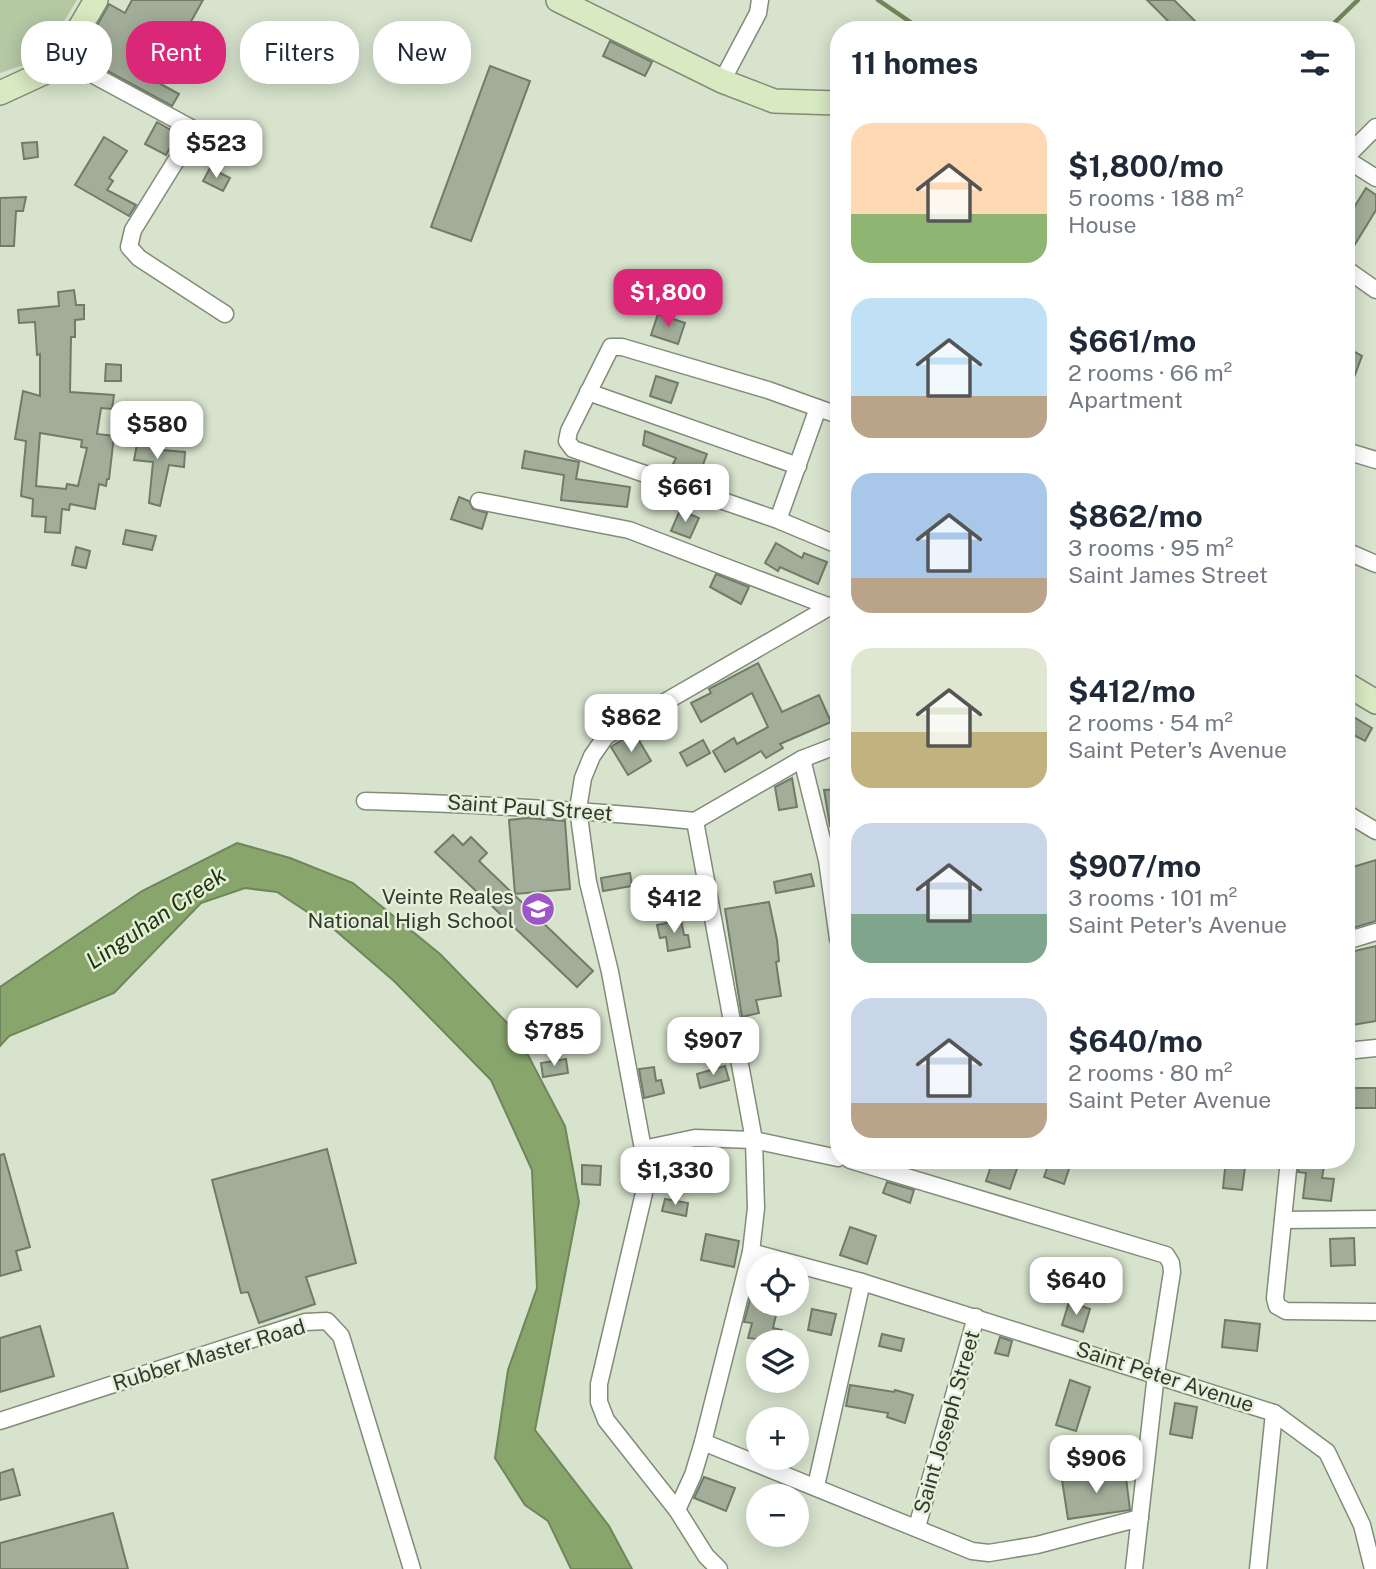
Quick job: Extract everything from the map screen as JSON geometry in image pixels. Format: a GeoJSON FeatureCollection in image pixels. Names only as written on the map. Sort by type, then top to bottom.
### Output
{"type":"FeatureCollection","features":[{"type":"Feature","properties":{"kind":"street"},"geometry":{"type":"LineString","coordinates":[[84,21],[96,0]]}},
{"type":"Feature","properties":{"kind":"street"},"geometry":{"type":"LineString","coordinates":[[558,0],[722,81],[774,101],[830,103]]}},
{"type":"Feature","properties":{"kind":"street"},"geometry":{"type":"LineString","coordinates":[[722,81],[758,13],[760,0]]}},
{"type":"Feature","properties":{"kind":"street"},"geometry":{"type":"LineString","coordinates":[[0,93],[21,83]]}},
{"type":"Feature","properties":{"kind":"street"},"geometry":{"type":"LineString","coordinates":[[110,84],[195,130],[133,230],[129,247],[139,258],[225,314]]}},
{"type":"Feature","properties":{"kind":"street"},"geometry":{"type":"LineString","coordinates":[[1355,149],[1376,127]]}},
{"type":"Feature","properties":{"kind":"street"},"geometry":{"type":"LineString","coordinates":[[1355,164],[1376,178]]}},
{"type":"Feature","properties":{"kind":"street"},"geometry":{"type":"LineString","coordinates":[[1355,276],[1376,290]]}},
{"type":"Feature","properties":{"kind":"street"},"geometry":{"type":"LineString","coordinates":[[830,412],[768,390],[615,345],[611,348],[569,431],[568,441],[573,449],[778,520],[830,542]]}},
{"type":"Feature","properties":{"kind":"street"},"geometry":{"type":"LineString","coordinates":[[588,393],[797,466]]}},
{"type":"Feature","properties":{"kind":"street"},"geometry":{"type":"LineString","coordinates":[[778,520],[818,408]]}},
{"type":"Feature","properties":{"kind":"street"},"geometry":{"type":"LineString","coordinates":[[1355,454],[1376,460]]}},
{"type":"Feature","properties":{"kind":"street"},"geometry":{"type":"LineString","coordinates":[[479,501],[629,530],[830,603]]}},
{"type":"Feature","properties":{"kind":"street"},"geometry":{"type":"LineString","coordinates":[[1355,555],[1376,564]]}},
{"type":"Feature","properties":{"kind":"street"},"geometry":{"type":"LineString","coordinates":[[719,1569],[706,1556],[677,1510],[606,1420],[599,1402],[599,1384],[644,1193],[643,1149],[612,986],[588,882],[578,809],[588,767],[606,736],[830,606]]}},
{"type":"Feature","properties":{"kind":"street"},"geometry":{"type":"LineString","coordinates":[[1355,689],[1376,702]]}},
{"type":"Feature","properties":{"kind":"street"},"geometry":{"type":"LineString","coordinates":[[677,1510],[693,1475],[703,1441],[751,1252],[757,1208],[754,1140],[695,821],[802,759],[830,747]]}},
{"type":"Feature","properties":{"kind":"street"},"geometry":{"type":"LineString","coordinates":[[802,759],[830,849]]}},
{"type":"Feature","properties":{"kind":"street","name":"Saint Paul Street"},"geometry":{"type":"LineString","coordinates":[[365,801],[578,809],[695,821]]}},
{"type":"Feature","properties":{"kind":"street"},"geometry":{"type":"LineString","coordinates":[[1355,818],[1376,831]]}},
{"type":"Feature","properties":{"kind":"street"},"geometry":{"type":"LineString","coordinates":[[1355,938],[1376,932]]}},
{"type":"Feature","properties":{"kind":"street"},"geometry":{"type":"LineString","coordinates":[[1355,1050],[1376,1048]]}},
{"type":"Feature","properties":{"kind":"street"},"geometry":{"type":"LineString","coordinates":[[643,1149],[695,1138],[754,1140],[830,1156]]}},
{"type":"Feature","properties":{"kind":"street"},"geometry":{"type":"LineString","coordinates":[[880,1169],[1166,1255],[1172,1272],[1156,1374],[1133,1569]]}},
{"type":"Feature","properties":{"kind":"street"},"geometry":{"type":"LineString","coordinates":[[1288,1169],[1275,1298],[1277,1307],[1286,1311],[1376,1312]]}},
{"type":"Feature","properties":{"kind":"street"},"geometry":{"type":"LineString","coordinates":[[1283,1220],[1376,1219]]}},
{"type":"Feature","properties":{"kind":"street","name":"Saint Peter Avenue"},"geometry":{"type":"LineString","coordinates":[[751,1252],[976,1317],[1274,1413],[1327,1452],[1362,1525],[1373,1569]]}},
{"type":"Feature","properties":{"kind":"street"},"geometry":{"type":"LineString","coordinates":[[816,1486],[862,1282]]}},
{"type":"Feature","properties":{"kind":"street","name":"Saint Joseph Street"},"geometry":{"type":"LineString","coordinates":[[918,1527],[976,1317]]}},
{"type":"Feature","properties":{"kind":"street","name":"Rubber Master Road"},"geometry":{"type":"LineString","coordinates":[[0,1421],[305,1322],[327,1321],[341,1336],[412,1569]]}},
{"type":"Feature","properties":{"kind":"street"},"geometry":{"type":"LineString","coordinates":[[1258,1569],[1274,1413]]}},
{"type":"Feature","properties":{"kind":"street"},"geometry":{"type":"LineString","coordinates":[[703,1441],[918,1527],[956,1545],[989,1553],[1037,1545],[1140,1518]]}},
{"type":"Feature","properties":{"kind":"shaded area"},"geometry":{"type":"Polygon","coordinates":[[[0,0],[77,0],[64,21],[21,21],[21,66],[0,73],[0,0]]]}},
{"type":"Feature","properties":{"kind":"water","name":"Linguhan Creek"},"geometry":{"type":"Polygon","coordinates":[[[237,843],[290,858],[353,883],[440,954],[516,1032],[565,1126],[579,1202],[535,1430],[609,1526],[632,1569],[571,1569],[548,1521],[525,1505],[495,1458],[508,1370],[537,1288],[532,1170],[491,1080],[394,981],[336,931],[277,892],[245,888],[201,903],[114,993],[9,1036],[0,1046],[0,987],[142,891],[237,843]]]}},
{"type":"Feature","properties":{"kind":"building"},"geometry":{"type":"Polygon","coordinates":[[[132,0],[203,0],[191,21],[126,21],[126,81],[112,73],[112,21],[100,21],[109,4],[125,13],[132,0]]]}},
{"type":"Feature","properties":{"kind":"building"},"geometry":{"type":"Polygon","coordinates":[[[1147,0],[1174,0],[1195,21],[1168,21],[1147,0]]]}},
{"type":"Feature","properties":{"kind":"building"},"geometry":{"type":"Polygon","coordinates":[[[610,41],[652,62],[645,76],[603,56],[610,41]]]}},
{"type":"Feature","properties":{"kind":"building"},"geometry":{"type":"Polygon","coordinates":[[[490,66],[530,81],[471,241],[431,227],[490,66]]]}},
{"type":"Feature","properties":{"kind":"building"},"geometry":{"type":"Polygon","coordinates":[[[132,84],[161,84],[179,94],[172,106],[132,84]]]}},
{"type":"Feature","properties":{"kind":"building"},"geometry":{"type":"Polygon","coordinates":[[[157,122],[178,134],[166,155],[145,144],[157,122]]]}},
{"type":"Feature","properties":{"kind":"building"},"geometry":{"type":"Polygon","coordinates":[[[104,137],[127,151],[109,178],[113,181],[107,190],[136,205],[129,216],[75,185],[104,137]]]}},
{"type":"Feature","properties":{"kind":"building"},"geometry":{"type":"Polygon","coordinates":[[[37,142],[38,157],[24,159],[22,143],[37,142]]]}},
{"type":"Feature","properties":{"kind":"building"},"geometry":{"type":"Polygon","coordinates":[[[210,168],[230,178],[223,191],[203,181],[210,168]]]}},
{"type":"Feature","properties":{"kind":"building"},"geometry":{"type":"Polygon","coordinates":[[[1366,188],[1376,195],[1376,210],[1355,244],[1355,206],[1366,188]]]}},
{"type":"Feature","properties":{"kind":"building"},"geometry":{"type":"Polygon","coordinates":[[[26,197],[23,211],[16,211],[14,246],[0,246],[0,198],[26,197]]]}},
{"type":"Feature","properties":{"kind":"building"},"geometry":{"type":"Polygon","coordinates":[[[74,290],[76,305],[84,305],[84,319],[75,320],[75,337],[71,337],[70,392],[114,395],[112,409],[101,408],[97,434],[114,436],[109,479],[106,486],[99,484],[95,509],[70,504],[69,510],[62,509],[60,533],[45,532],[46,517],[32,516],[33,499],[21,496],[26,441],[15,439],[23,391],[40,396],[40,354],[37,355],[35,322],[19,323],[18,310],[59,306],[58,292],[74,290]],[[40,433],[36,486],[66,489],[67,484],[78,486],[87,448],[81,447],[82,440],[40,433]]]}},
{"type":"Feature","properties":{"kind":"building"},"geometry":{"type":"Polygon","coordinates":[[[658,314],[685,323],[678,344],[651,335],[658,314]]]}},
{"type":"Feature","properties":{"kind":"building"},"geometry":{"type":"Polygon","coordinates":[[[1355,352],[1362,356],[1355,375],[1355,352]]]}},
{"type":"Feature","properties":{"kind":"building"},"geometry":{"type":"Polygon","coordinates":[[[106,364],[121,365],[121,381],[105,381],[106,364]]]}},
{"type":"Feature","properties":{"kind":"building"},"geometry":{"type":"Polygon","coordinates":[[[656,376],[678,383],[671,403],[650,396],[656,376]]]}},
{"type":"Feature","properties":{"kind":"building"},"geometry":{"type":"Polygon","coordinates":[[[141,423],[153,425],[151,439],[163,439],[162,450],[185,452],[184,467],[169,465],[160,506],[149,503],[153,462],[134,460],[141,423]]]}},
{"type":"Feature","properties":{"kind":"building"},"geometry":{"type":"Polygon","coordinates":[[[645,431],[707,454],[699,475],[673,464],[676,458],[643,445],[645,431]]]}},
{"type":"Feature","properties":{"kind":"building"},"geometry":{"type":"Polygon","coordinates":[[[525,451],[579,462],[576,479],[630,487],[627,507],[561,500],[564,475],[522,468],[525,451]]]}},
{"type":"Feature","properties":{"kind":"building"},"geometry":{"type":"Polygon","coordinates":[[[459,497],[469,501],[473,509],[487,513],[482,529],[451,519],[459,497]]]}},
{"type":"Feature","properties":{"kind":"building"},"geometry":{"type":"Polygon","coordinates":[[[680,510],[699,518],[690,538],[671,531],[680,510]]]}},
{"type":"Feature","properties":{"kind":"building"},"geometry":{"type":"Polygon","coordinates":[[[126,530],[156,536],[152,550],[123,544],[126,530]]]}},
{"type":"Feature","properties":{"kind":"building"},"geometry":{"type":"Polygon","coordinates":[[[776,543],[802,558],[804,553],[827,562],[818,584],[780,567],[778,571],[765,563],[776,543]]]}},
{"type":"Feature","properties":{"kind":"building"},"geometry":{"type":"Polygon","coordinates":[[[76,547],[90,551],[86,568],[72,565],[76,547]]]}},
{"type":"Feature","properties":{"kind":"building"},"geometry":{"type":"Polygon","coordinates":[[[716,574],[749,587],[741,604],[710,587],[716,574]]]}},
{"type":"Feature","properties":{"kind":"building"},"geometry":{"type":"Polygon","coordinates":[[[758,663],[782,712],[819,695],[830,722],[780,744],[783,748],[766,758],[761,751],[725,772],[713,751],[734,738],[737,744],[768,727],[752,693],[701,722],[691,703],[711,693],[709,689],[758,663]]]}},
{"type":"Feature","properties":{"kind":"building"},"geometry":{"type":"Polygon","coordinates":[[[1355,718],[1372,728],[1365,741],[1355,736],[1355,718]]]}},
{"type":"Feature","properties":{"kind":"building"},"geometry":{"type":"Polygon","coordinates":[[[634,732],[651,761],[628,775],[611,747],[634,732]]]}},
{"type":"Feature","properties":{"kind":"building"},"geometry":{"type":"Polygon","coordinates":[[[703,740],[710,753],[687,766],[680,753],[703,740]]]}},
{"type":"Feature","properties":{"kind":"building"},"geometry":{"type":"Polygon","coordinates":[[[792,778],[797,807],[779,810],[775,787],[792,778]]]}},
{"type":"Feature","properties":{"kind":"building"},"geometry":{"type":"Polygon","coordinates":[[[824,790],[830,790],[830,826],[824,790]]]}},
{"type":"Feature","properties":{"kind":"building"},"geometry":{"type":"Polygon","coordinates":[[[527,818],[565,821],[570,889],[515,894],[509,820],[527,818]]]}},
{"type":"Feature","properties":{"kind":"building"},"geometry":{"type":"Polygon","coordinates":[[[453,835],[463,845],[471,837],[487,853],[479,861],[593,971],[577,987],[435,852],[453,835]]]}},
{"type":"Feature","properties":{"kind":"building"},"geometry":{"type":"Polygon","coordinates":[[[1376,860],[1376,921],[1355,927],[1355,866],[1376,860]]]}},
{"type":"Feature","properties":{"kind":"building"},"geometry":{"type":"Polygon","coordinates":[[[630,873],[632,886],[603,891],[601,878],[630,873]]]}},
{"type":"Feature","properties":{"kind":"building"},"geometry":{"type":"Polygon","coordinates":[[[811,874],[814,886],[776,893],[774,882],[811,874]]]}},
{"type":"Feature","properties":{"kind":"building"},"geometry":{"type":"Polygon","coordinates":[[[769,902],[777,940],[779,961],[776,962],[781,996],[756,1000],[759,1013],[742,1017],[725,909],[769,902]]]}},
{"type":"Feature","properties":{"kind":"building"},"geometry":{"type":"Polygon","coordinates":[[[681,920],[690,947],[668,951],[666,937],[660,938],[657,925],[681,920]]]}},
{"type":"Feature","properties":{"kind":"building"},"geometry":{"type":"Polygon","coordinates":[[[1376,946],[1376,1021],[1355,1024],[1355,951],[1376,946]]]}},
{"type":"Feature","properties":{"kind":"building"},"geometry":{"type":"Polygon","coordinates":[[[566,1059],[568,1073],[543,1077],[541,1063],[566,1059]]]}},
{"type":"Feature","properties":{"kind":"building"},"geometry":{"type":"Polygon","coordinates":[[[725,1066],[729,1080],[700,1088],[697,1074],[725,1066]]]}},
{"type":"Feature","properties":{"kind":"building"},"geometry":{"type":"Polygon","coordinates":[[[654,1067],[656,1081],[661,1080],[664,1093],[644,1098],[639,1069],[654,1067]]]}},
{"type":"Feature","properties":{"kind":"building"},"geometry":{"type":"Polygon","coordinates":[[[1355,1088],[1376,1088],[1376,1108],[1355,1108],[1355,1088]]]}},
{"type":"Feature","properties":{"kind":"building"},"geometry":{"type":"Polygon","coordinates":[[[327,1149],[356,1263],[306,1277],[315,1304],[259,1323],[248,1292],[241,1293],[212,1180],[327,1149]]]}},
{"type":"Feature","properties":{"kind":"building"},"geometry":{"type":"Polygon","coordinates":[[[4,1154],[30,1247],[16,1251],[21,1270],[0,1276],[0,1155],[4,1154]]]}},
{"type":"Feature","properties":{"kind":"building"},"geometry":{"type":"Polygon","coordinates":[[[582,1165],[601,1166],[600,1185],[582,1184],[582,1165]]]}},
{"type":"Feature","properties":{"kind":"building"},"geometry":{"type":"Polygon","coordinates":[[[990,1169],[1017,1169],[1010,1189],[986,1181],[990,1169]]]}},
{"type":"Feature","properties":{"kind":"building"},"geometry":{"type":"Polygon","coordinates":[[[1047,1169],[1069,1169],[1064,1184],[1044,1177],[1047,1169]]]}},
{"type":"Feature","properties":{"kind":"building"},"geometry":{"type":"Polygon","coordinates":[[[1225,1169],[1245,1169],[1242,1190],[1223,1188],[1225,1169]]]}},
{"type":"Feature","properties":{"kind":"building"},"geometry":{"type":"Polygon","coordinates":[[[1298,1169],[1324,1169],[1322,1178],[1334,1179],[1331,1201],[1303,1198],[1306,1173],[1298,1172],[1298,1169]]]}},
{"type":"Feature","properties":{"kind":"building"},"geometry":{"type":"Polygon","coordinates":[[[887,1182],[914,1190],[910,1203],[883,1193],[887,1182]]]}},
{"type":"Feature","properties":{"kind":"building"},"geometry":{"type":"Polygon","coordinates":[[[665,1199],[688,1203],[686,1216],[662,1211],[665,1199]]]}},
{"type":"Feature","properties":{"kind":"building"},"geometry":{"type":"Polygon","coordinates":[[[850,1227],[876,1236],[867,1264],[840,1255],[850,1227]]]}},
{"type":"Feature","properties":{"kind":"building"},"geometry":{"type":"Polygon","coordinates":[[[706,1234],[739,1241],[734,1267],[701,1260],[706,1234]]]}},
{"type":"Feature","properties":{"kind":"building"},"geometry":{"type":"Polygon","coordinates":[[[1354,1238],[1355,1265],[1331,1266],[1330,1239],[1354,1238]]]}},
{"type":"Feature","properties":{"kind":"building"},"geometry":{"type":"Polygon","coordinates":[[[1069,1302],[1090,1309],[1083,1332],[1062,1325],[1069,1302]]]}},
{"type":"Feature","properties":{"kind":"building"},"geometry":{"type":"Polygon","coordinates":[[[812,1309],[836,1314],[831,1335],[808,1330],[812,1309]]]}},
{"type":"Feature","properties":{"kind":"building"},"geometry":{"type":"Polygon","coordinates":[[[746,1315],[776,1316],[773,1328],[782,1330],[750,1330],[752,1323],[744,1322],[746,1315]]]}},
{"type":"Feature","properties":{"kind":"building"},"geometry":{"type":"Polygon","coordinates":[[[1225,1320],[1260,1324],[1257,1351],[1222,1347],[1225,1320]]]}},
{"type":"Feature","properties":{"kind":"building"},"geometry":{"type":"Polygon","coordinates":[[[40,1326],[54,1376],[0,1392],[0,1338],[40,1326]]]}},
{"type":"Feature","properties":{"kind":"building"},"geometry":{"type":"Polygon","coordinates":[[[882,1334],[904,1339],[901,1351],[879,1346],[882,1334]]]}},
{"type":"Feature","properties":{"kind":"building"},"geometry":{"type":"Polygon","coordinates":[[[1000,1337],[1012,1341],[1008,1356],[995,1353],[1000,1337]]]}},
{"type":"Feature","properties":{"kind":"building"},"geometry":{"type":"Polygon","coordinates":[[[1070,1380],[1090,1387],[1076,1431],[1056,1425],[1070,1380]]]}},
{"type":"Feature","properties":{"kind":"building"},"geometry":{"type":"Polygon","coordinates":[[[850,1385],[895,1390],[913,1395],[905,1423],[887,1417],[888,1413],[846,1406],[850,1385]]]}},
{"type":"Feature","properties":{"kind":"building"},"geometry":{"type":"Polygon","coordinates":[[[1175,1403],[1197,1407],[1192,1438],[1170,1434],[1175,1403]]]}},
{"type":"Feature","properties":{"kind":"building"},"geometry":{"type":"Polygon","coordinates":[[[13,1469],[20,1495],[0,1500],[0,1473],[13,1469]]]}},
{"type":"Feature","properties":{"kind":"building"},"geometry":{"type":"Polygon","coordinates":[[[1125,1470],[1130,1510],[1068,1519],[1062,1480],[1125,1470]]]}},
{"type":"Feature","properties":{"kind":"building"},"geometry":{"type":"Polygon","coordinates":[[[704,1477],[735,1488],[726,1511],[694,1498],[704,1477]]]}},
{"type":"Feature","properties":{"kind":"building"},"geometry":{"type":"Polygon","coordinates":[[[113,1513],[128,1569],[0,1569],[0,1543],[113,1513]]]}},
{"type":"Feature","properties":{"kind":"waterway"},"geometry":{"type":"LineString","coordinates":[[878,0],[909,21]]}},
{"type":"Feature","properties":{"kind":"waterway"},"geometry":{"type":"LineString","coordinates":[[1336,21],[1358,0]]}},
{"type":"Feature","properties":{"kind":"place","name":"Veinte Reales National High School"},"geometry":{"type":"Point","coordinates":[538,909]}}]}
